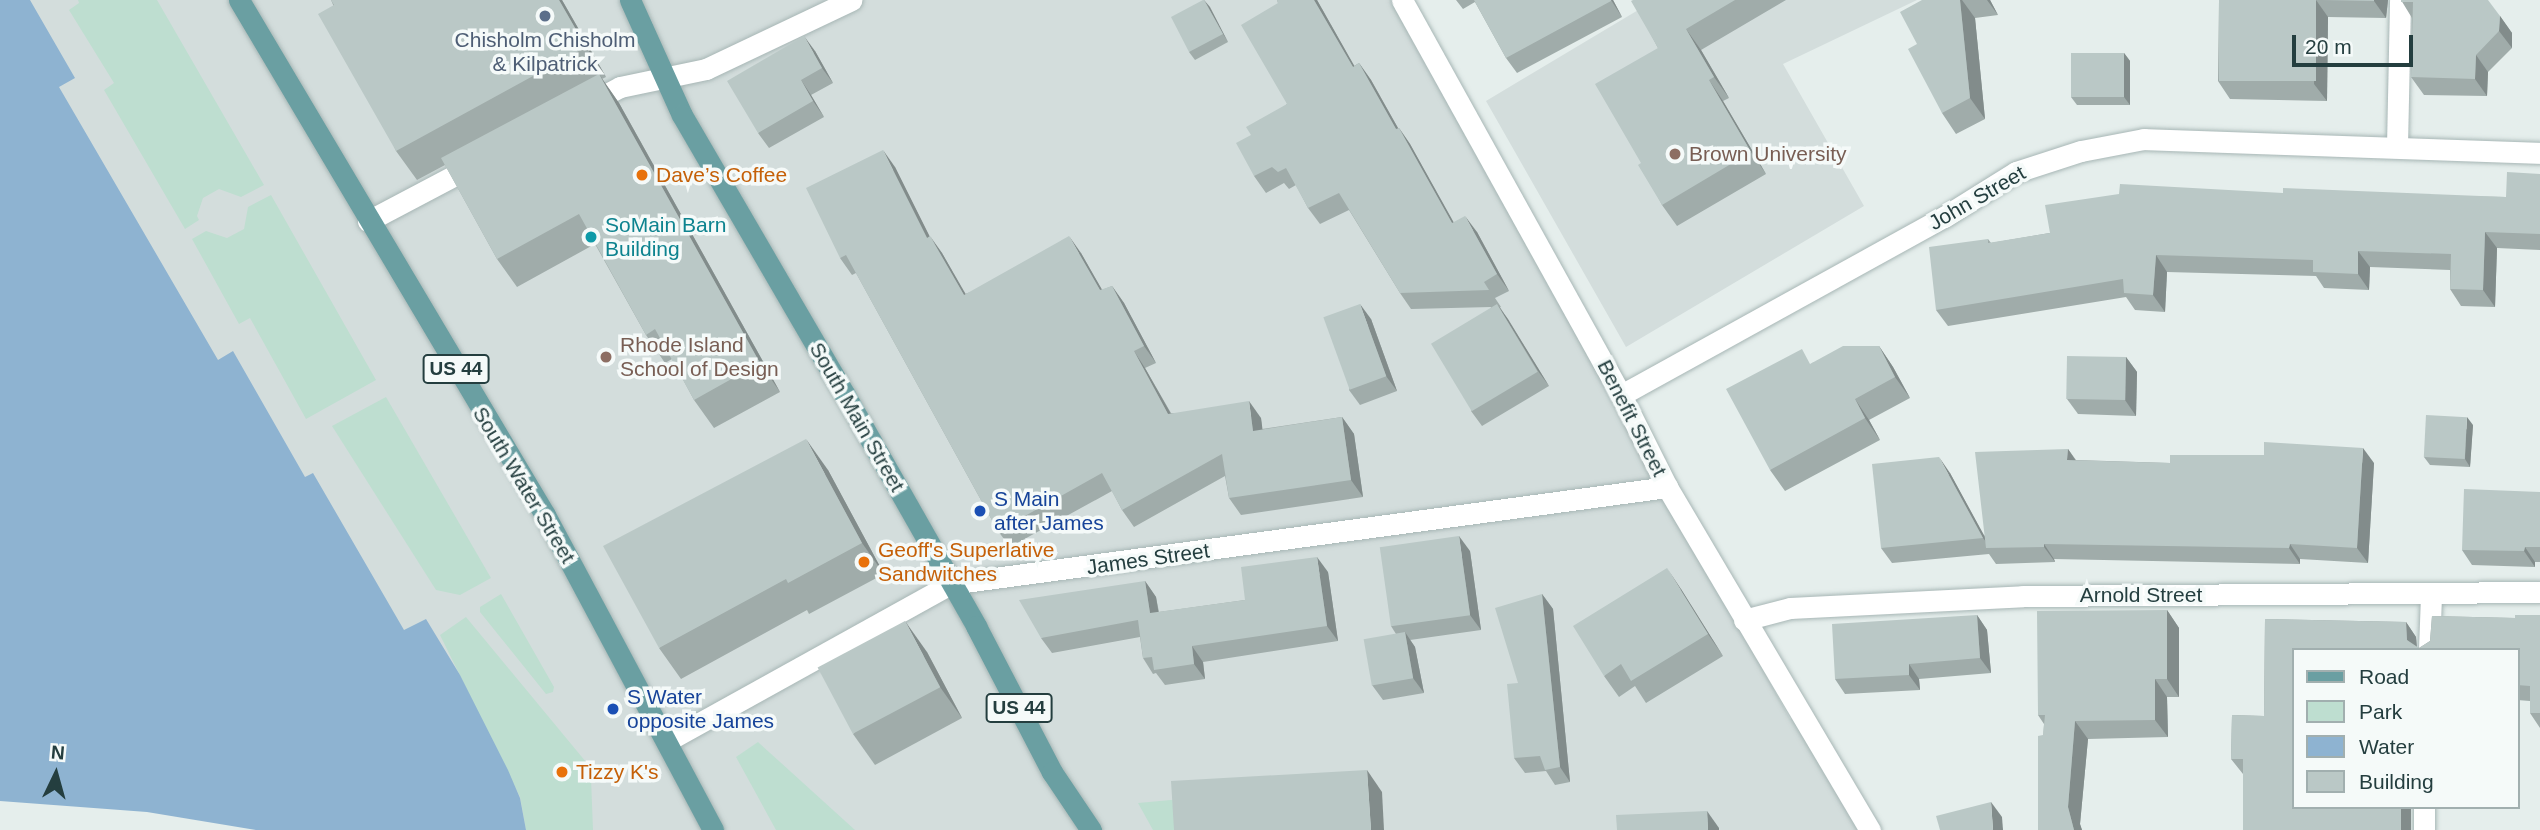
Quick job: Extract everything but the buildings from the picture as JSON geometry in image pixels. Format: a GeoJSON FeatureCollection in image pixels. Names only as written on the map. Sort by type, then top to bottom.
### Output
{"type":"FeatureCollection","features":[{"type":"Feature","properties":{"kind":"main road","name":"South Water Street"},"geometry":{"type":"LineString","coordinates":[[239,0],[545,516],[713,830]]}},
{"type":"Feature","properties":{"kind":"main road","name":"South Main Street"},"geometry":{"type":"LineString","coordinates":[[630,0],[662,78],[950,584],[1052,772],[1091,830]]}},
{"type":"Feature","properties":{"kind":"street"},"geometry":{"type":"LineString","coordinates":[[573,112],[620,87],[706,69],[851,0]]}},
{"type":"Feature","properties":{"kind":"street","name":"Benefit Street"},"geometry":{"type":"LineString","coordinates":[[1402,0],[1622,395],[1667,487],[1870,830]]}},
{"type":"Feature","properties":{"kind":"street"},"geometry":{"type":"LineString","coordinates":[[2397,146],[2400,0]]}},
{"type":"Feature","properties":{"kind":"street","name":"John Street"},"geometry":{"type":"LineString","coordinates":[[1622,395],[1944,217],[2016,172],[2081,151],[2144,139],[2540,153]]}},
{"type":"Feature","properties":{"kind":"street"},"geometry":{"type":"LineString","coordinates":[[368,221],[490,156]]}},
{"type":"Feature","properties":{"kind":"street","name":"James Street"},"geometry":{"type":"LineString","coordinates":[[667,741],[950,584],[1667,487]]}},
{"type":"Feature","properties":{"kind":"street","name":"Arnold Street"},"geometry":{"type":"LineString","coordinates":[[1744,620],[1790,608],[2013,596],[2431,595],[2540,592]]}},
{"type":"Feature","properties":{"kind":"street"},"geometry":{"type":"LineString","coordinates":[[2429,648],[2431,595]]}},
{"type":"Feature","properties":{"kind":"street"},"geometry":{"type":"LineString","coordinates":[[2424,809],[2424,830]]}},
{"type":"Feature","properties":{"kind":"shaded area"},"geometry":{"type":"Polygon","coordinates":[[[0,0],[1396,0],[1790,719],[1798,716],[1866,830],[0,830],[0,0]]]}},
{"type":"Feature","properties":{"kind":"shaded area","name":"Brown University"},"geometry":{"type":"Polygon","coordinates":[[[1655,0],[1917,0],[1783,64],[1864,206],[1626,347],[1486,101],[1655,0]]]}},
{"type":"Feature","properties":{"kind":"green space"},"geometry":{"type":"Polygon","coordinates":[[[78,0],[157,0],[264,185],[241,197],[219,189],[203,198],[197,216],[199,220],[185,229],[104,90],[114,83],[69,10],[79,3],[78,0]]]}},
{"type":"Feature","properties":{"kind":"green space"},"geometry":{"type":"Polygon","coordinates":[[[271,195],[376,380],[306,419],[250,318],[239,324],[192,239],[206,231],[227,238],[244,229],[248,207],[271,195]]]}},
{"type":"Feature","properties":{"kind":"green space"},"geometry":{"type":"Polygon","coordinates":[[[386,397],[491,578],[460,595],[436,590],[332,426],[386,397]]]}},
{"type":"Feature","properties":{"kind":"green space"},"geometry":{"type":"Polygon","coordinates":[[[501,594],[554,687],[553,692],[546,694],[480,612],[480,607],[501,594]]]}},
{"type":"Feature","properties":{"kind":"green space"},"geometry":{"type":"Polygon","coordinates":[[[466,617],[586,762],[591,778],[593,830],[526,830],[520,797],[440,635],[466,617]]]}},
{"type":"Feature","properties":{"kind":"green space"},"geometry":{"type":"Polygon","coordinates":[[[758,742],[855,830],[776,830],[736,757],[758,742]]]}},
{"type":"Feature","properties":{"kind":"green space"},"geometry":{"type":"Polygon","coordinates":[[[1247,793],[1187,830],[1153,830],[1138,803],[1247,793]]]}},
{"type":"Feature","properties":{"kind":"water"},"geometry":{"type":"Polygon","coordinates":[[[0,0],[30,0],[75,78],[59,87],[218,360],[233,351],[305,477],[313,473],[404,630],[426,619],[460,675],[508,770],[520,798],[526,830],[0,830],[0,0]]]}},
{"type":"Feature","properties":{"kind":"pier"},"geometry":{"type":"Polygon","coordinates":[[[0,801],[147,812],[256,830],[0,830],[0,801]]]}},
{"type":"Feature","properties":{"kind":"place","name":"Chisholm Chisholm & Kilpatrick"},"geometry":{"type":"Point","coordinates":[545,16]}},
{"type":"Feature","properties":{"kind":"place","name":"Brown University"},"geometry":{"type":"Point","coordinates":[1675,154]}},
{"type":"Feature","properties":{"kind":"place","name":"Dave’s Coffee"},"geometry":{"type":"Point","coordinates":[642,175]}},
{"type":"Feature","properties":{"kind":"place","name":"SoMain Barn Building"},"geometry":{"type":"Point","coordinates":[591,237]}},
{"type":"Feature","properties":{"kind":"place","name":"Rhode Island School of Design"},"geometry":{"type":"Point","coordinates":[606,357]}},
{"type":"Feature","properties":{"kind":"place","name":"S Main after James"},"geometry":{"type":"Point","coordinates":[980,511]}},
{"type":"Feature","properties":{"kind":"place","name":"Geoff's Superlative Sandwitches"},"geometry":{"type":"Point","coordinates":[864,562]}},
{"type":"Feature","properties":{"kind":"place","name":"S Water opposite James"},"geometry":{"type":"Point","coordinates":[613,709]}},
{"type":"Feature","properties":{"kind":"place","name":"Tizzy K's"},"geometry":{"type":"Point","coordinates":[562,772]}}]}
